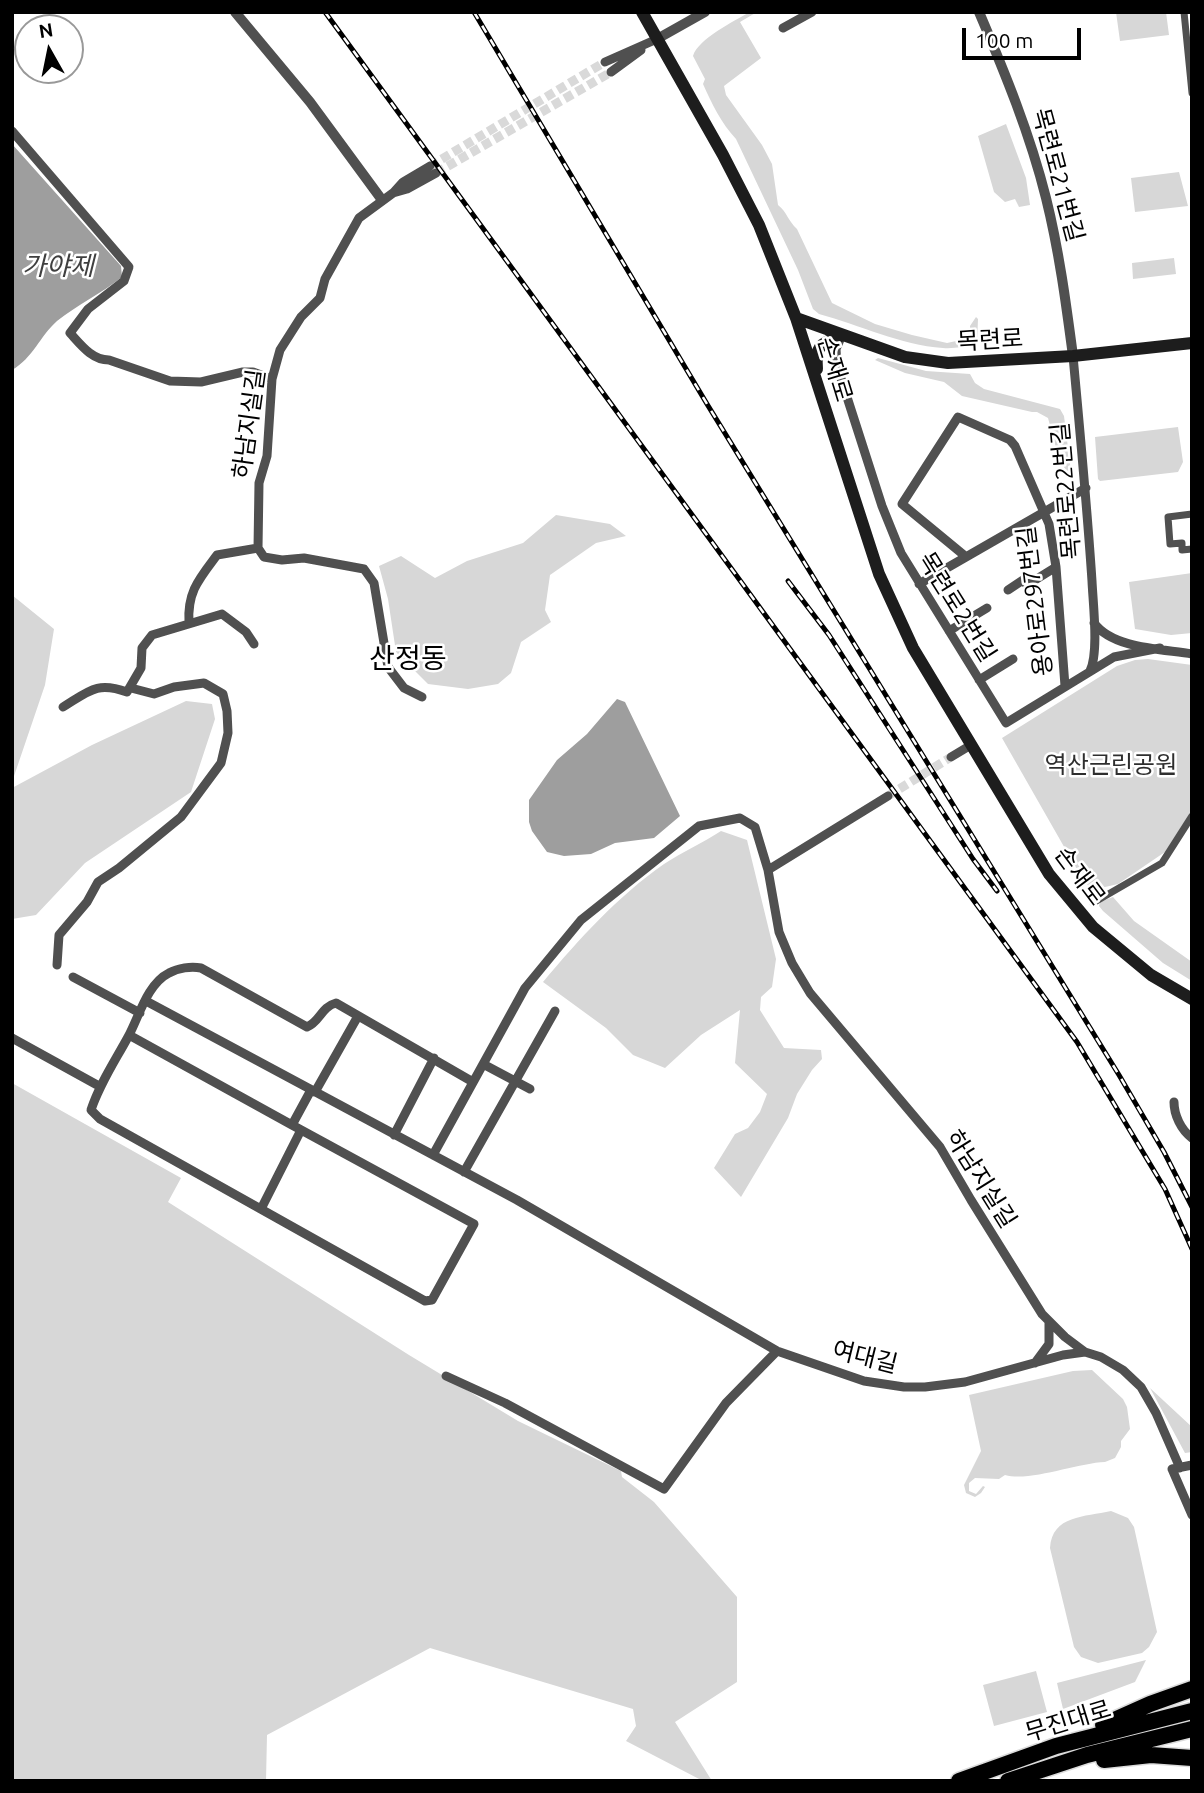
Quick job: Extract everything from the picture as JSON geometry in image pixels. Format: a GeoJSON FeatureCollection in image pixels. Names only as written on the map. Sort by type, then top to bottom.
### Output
{"type":"FeatureCollection","features":[{"type":"Feature","properties":{"kind":"highway"},"geometry":{"type":"LineString","coordinates":[[1151,1712],[1192,1689]]}},
{"type":"Feature","properties":{"kind":"highway","name":"무진대로"},"geometry":{"type":"LineString","coordinates":[[959,1781],[1151,1712],[1192,1711]]}},
{"type":"Feature","properties":{"kind":"highway","name":"무진대로"},"geometry":{"type":"LineString","coordinates":[[1009,1781],[1087,1755],[1192,1729]]}},
{"type":"Feature","properties":{"kind":"highway"},"geometry":{"type":"LineString","coordinates":[[1009,1781],[1118,1757],[1151,1755],[1192,1758]]}},
{"type":"Feature","properties":{"kind":"main road","name":"손재로"},"geometry":{"type":"LineString","coordinates":[[642,12],[747,202],[796,318],[884,589],[913,648],[1049,874],[1093,927],[1152,975],[1192,999]]}},
{"type":"Feature","properties":{"kind":"main road","name":"목련로"},"geometry":{"type":"LineString","coordinates":[[796,318],[905,357],[948,363],[1073,356],[1192,343]]}},
{"type":"Feature","properties":{"kind":"main road"},"geometry":{"type":"LineString","coordinates":[[818,387],[818,348],[843,335]]}},
{"type":"Feature","properties":{"kind":"street"},"geometry":{"type":"LineString","coordinates":[[235,12],[310,102],[382,200]]}},
{"type":"Feature","properties":{"kind":"street"},"geometry":{"type":"LineString","coordinates":[[605,62],[657,39],[705,12]]}},
{"type":"Feature","properties":{"kind":"street"},"geometry":{"type":"LineString","coordinates":[[782,28],[813,12]]}},
{"type":"Feature","properties":{"kind":"street","name":"목련로21번길"},"geometry":{"type":"LineString","coordinates":[[979,12],[1010,84],[1046,197],[1058,253],[1073,356]]}},
{"type":"Feature","properties":{"kind":"street"},"geometry":{"type":"LineString","coordinates":[[1184,12],[1192,93]]}},
{"type":"Feature","properties":{"kind":"street"},"geometry":{"type":"LineString","coordinates":[[611,72],[657,39]]}},
{"type":"Feature","properties":{"kind":"street"},"geometry":{"type":"LineString","coordinates":[[12,131],[129,267],[124,281],[88,309],[70,333],[88,351],[100,360],[109,360],[170,381],[201,382],[243,372],[253,372],[272,379]]}},
{"type":"Feature","properties":{"kind":"street","name":"하남지실길"},"geometry":{"type":"LineString","coordinates":[[258,548],[259,484],[267,456],[272,379],[280,351],[301,317],[320,298],[326,279],[359,218],[393,193],[407,189],[433,169]]}},
{"type":"Feature","properties":{"kind":"street","name":"목련로2번길"},"geometry":{"type":"LineString","coordinates":[[843,335],[836,349],[837,366],[882,506],[901,553],[1006,723]]}},
{"type":"Feature","properties":{"kind":"street","name":"목련로22번길"},"geometry":{"type":"LineString","coordinates":[[1073,356],[1086,488],[1094,623],[1094,660],[1090,671]]}},
{"type":"Feature","properties":{"kind":"street"},"geometry":{"type":"LineString","coordinates":[[902,504],[958,416],[1010,440],[1016,446],[1044,511]]}},
{"type":"Feature","properties":{"kind":"street"},"geometry":{"type":"LineString","coordinates":[[919,584],[1086,488]]}},
{"type":"Feature","properties":{"kind":"street"},"geometry":{"type":"LineString","coordinates":[[882,506],[902,504],[965,556]]}},
{"type":"Feature","properties":{"kind":"street","name":"용아로297번길"},"geometry":{"type":"LineString","coordinates":[[1044,511],[1049,523],[1056,567],[1065,686]]}},
{"type":"Feature","properties":{"kind":"street"},"geometry":{"type":"LineString","coordinates":[[1192,514],[1168,517],[1170,544],[1182,543],[1182,550],[1192,549]]}},
{"type":"Feature","properties":{"kind":"street"},"geometry":{"type":"LineString","coordinates":[[189,624],[188,604],[191,595],[217,555],[258,548],[264,557],[282,560],[304,558],[364,569],[374,583],[388,667],[404,688],[422,697]]}},
{"type":"Feature","properties":{"kind":"street"},"geometry":{"type":"LineString","coordinates":[[1008,590],[1023,580],[1027,585],[1056,567]]}},
{"type":"Feature","properties":{"kind":"street"},"geometry":{"type":"LineString","coordinates":[[948,631],[986,608]]}},
{"type":"Feature","properties":{"kind":"street"},"geometry":{"type":"LineString","coordinates":[[63,707],[88,692],[108,685],[127,692],[141,668],[142,648],[152,635],[222,614],[246,632],[254,643]]}},
{"type":"Feature","properties":{"kind":"street"},"geometry":{"type":"LineString","coordinates":[[1094,623],[1101,632],[1133,645],[1192,654]]}},
{"type":"Feature","properties":{"kind":"street"},"geometry":{"type":"LineString","coordinates":[[1100,637],[1112,637],[1118,650],[1113,659],[1102,660],[1094,649],[1100,637]]}},
{"type":"Feature","properties":{"kind":"street","name":"용아로297번길"},"geometry":{"type":"LineString","coordinates":[[1006,723],[1113,659],[1160,648]]}},
{"type":"Feature","properties":{"kind":"street"},"geometry":{"type":"LineString","coordinates":[[979,680],[1013,659]]}},
{"type":"Feature","properties":{"kind":"street"},"geometry":{"type":"LineString","coordinates":[[57,965],[59,935],[87,902],[98,882],[181,817],[221,763],[228,733],[223,694],[204,683],[174,687],[154,694],[131,688]]}},
{"type":"Feature","properties":{"kind":"street"},"geometry":{"type":"LineString","coordinates":[[951,757],[971,746]]}},
{"type":"Feature","properties":{"kind":"street"},"geometry":{"type":"LineString","coordinates":[[768,870],[888,796]]}},
{"type":"Feature","properties":{"kind":"street"},"geometry":{"type":"LineString","coordinates":[[1093,903],[1162,863],[1192,816]]}},
{"type":"Feature","properties":{"kind":"street","name":"하남지실길"},"geometry":{"type":"LineString","coordinates":[[433,1156],[525,988],[581,920],[699,826],[740,818],[755,827],[768,870],[779,932],[792,964],[810,993],[940,1147],[1049,1322],[1085,1352]]}},
{"type":"Feature","properties":{"kind":"street"},"geometry":{"type":"LineString","coordinates":[[129,1035],[474,1224],[432,1300],[425,1301],[100,1119],[91,1110],[99,1086],[154,987],[168,973],[192,967],[201,968],[307,1027],[313,1024],[328,1005],[336,1003],[473,1082]]}},
{"type":"Feature","properties":{"kind":"street"},"geometry":{"type":"LineString","coordinates":[[72,977],[140,1013]]}},
{"type":"Feature","properties":{"kind":"street","name":"여대길"},"geometry":{"type":"LineString","coordinates":[[146,1001],[517,1200],[777,1351],[864,1381],[904,1387],[965,1381],[1085,1352]]}},
{"type":"Feature","properties":{"kind":"street"},"geometry":{"type":"LineString","coordinates":[[464,1172],[555,1011]]}},
{"type":"Feature","properties":{"kind":"street"},"geometry":{"type":"LineString","coordinates":[[261,1209],[313,1091],[358,1016]]}},
{"type":"Feature","properties":{"kind":"street"},"geometry":{"type":"LineString","coordinates":[[12,1038],[99,1086]]}},
{"type":"Feature","properties":{"kind":"street"},"geometry":{"type":"LineString","coordinates":[[394,1135],[434,1058]]}},
{"type":"Feature","properties":{"kind":"street"},"geometry":{"type":"LineString","coordinates":[[483,1064],[530,1090]]}},
{"type":"Feature","properties":{"kind":"street"},"geometry":{"type":"LineString","coordinates":[[1174,1102],[1174,1112],[1192,1138]]}},
{"type":"Feature","properties":{"kind":"street"},"geometry":{"type":"LineString","coordinates":[[1035,1363],[1049,1344],[1049,1322]]}},
{"type":"Feature","properties":{"kind":"street"},"geometry":{"type":"LineString","coordinates":[[446,1376],[505,1402],[664,1489],[726,1403],[777,1351]]}},
{"type":"Feature","properties":{"kind":"street"},"geometry":{"type":"LineString","coordinates":[[1085,1352],[1118,1366],[1141,1387],[1183,1467],[1192,1515]]}},
{"type":"Feature","properties":{"kind":"green space"},"geometry":{"type":"Polygon","coordinates":[[[750,12],[757,12],[740,22],[761,58],[724,86],[726,95],[762,145],[772,164],[778,205],[797,229],[832,303],[875,324],[947,343],[970,338],[970,326],[976,317],[977,345],[947,348],[911,343],[819,314],[813,309],[798,270],[736,139],[713,106],[703,84],[705,79],[693,56],[709,37],[750,12]]]}},
{"type":"Feature","properties":{"kind":"green space"},"geometry":{"type":"Polygon","coordinates":[[[1116,12],[1166,12],[1169,35],[1120,41],[1116,12]]]}},
{"type":"Feature","properties":{"kind":"green space"},"geometry":{"type":"Polygon","coordinates":[[[1006,124],[1026,178],[1030,205],[1019,207],[1015,199],[1005,202],[994,192],[978,136],[1006,124]]]}},
{"type":"Feature","properties":{"kind":"green space"},"geometry":{"type":"Polygon","coordinates":[[[1179,172],[1188,206],[1135,212],[1131,178],[1179,172]]]}},
{"type":"Feature","properties":{"kind":"green space"},"geometry":{"type":"Polygon","coordinates":[[[1174,258],[1176,274],[1133,279],[1132,263],[1174,258]]]}},
{"type":"Feature","properties":{"kind":"green space"},"geometry":{"type":"Polygon","coordinates":[[[878,358],[926,371],[970,374],[975,383],[984,389],[1060,409],[1064,416],[1072,480],[1059,459],[1048,418],[1037,412],[962,396],[944,382],[905,373],[875,360],[878,358]]]}},
{"type":"Feature","properties":{"kind":"green space"},"geometry":{"type":"Polygon","coordinates":[[[1178,427],[1183,462],[1178,472],[1100,481],[1098,479],[1095,437],[1178,427]]]}},
{"type":"Feature","properties":{"kind":"green space"},"geometry":{"type":"Polygon","coordinates":[[[556,515],[610,524],[626,536],[596,543],[550,575],[545,610],[551,622],[521,642],[511,673],[498,684],[468,689],[428,684],[396,652],[388,599],[379,566],[401,556],[435,578],[467,561],[523,543],[556,515]]]}},
{"type":"Feature","properties":{"kind":"green space"},"geometry":{"type":"Polygon","coordinates":[[[1192,573],[1192,633],[1171,635],[1135,629],[1129,582],[1192,573]]]}},
{"type":"Feature","properties":{"kind":"green space"},"geometry":{"type":"Polygon","coordinates":[[[12,595],[54,629],[45,685],[12,782],[12,595]]]}},
{"type":"Feature","properties":{"kind":"green space","name":"역산근린공원"},"geometry":{"type":"Polygon","coordinates":[[[1148,659],[1192,665],[1192,810],[1165,852],[1118,884],[1092,890],[1083,880],[1002,738],[1117,666],[1148,659]]]}},
{"type":"Feature","properties":{"kind":"green space"},"geometry":{"type":"Polygon","coordinates":[[[186,701],[212,704],[215,719],[191,792],[85,863],[36,915],[12,919],[12,788],[92,745],[186,701]]]}},
{"type":"Feature","properties":{"kind":"green space"},"geometry":{"type":"Polygon","coordinates":[[[721,831],[747,840],[776,959],[772,987],[761,997],[760,1010],[784,1048],[821,1050],[822,1059],[797,1094],[788,1118],[741,1197],[714,1168],[735,1134],[748,1128],[760,1112],[767,1094],[735,1063],[740,1010],[701,1035],[665,1068],[633,1055],[606,1028],[543,982],[585,934],[630,890],[664,864],[721,831]]]}},
{"type":"Feature","properties":{"kind":"green space"},"geometry":{"type":"Polygon","coordinates":[[[1113,897],[1134,921],[1192,962],[1192,981],[1163,963],[1103,911],[1099,906],[1100,902],[1113,897]]]}},
{"type":"Feature","properties":{"kind":"green space"},"geometry":{"type":"Polygon","coordinates":[[[12,1083],[181,1178],[168,1202],[518,1421],[621,1471],[622,1477],[654,1502],[737,1597],[737,1682],[675,1722],[712,1781],[703,1781],[626,1741],[636,1726],[633,1709],[430,1648],[267,1735],[266,1781],[12,1781],[12,1083]]]}},
{"type":"Feature","properties":{"kind":"green space"},"geometry":{"type":"Polygon","coordinates":[[[1092,1370],[1123,1399],[1127,1407],[1130,1429],[1121,1441],[1115,1458],[1027,1476],[975,1478],[969,1483],[969,1491],[976,1494],[985,1487],[975,1497],[966,1493],[964,1485],[981,1451],[969,1395],[1073,1371],[1092,1370]]]}},
{"type":"Feature","properties":{"kind":"green space"},"geometry":{"type":"Polygon","coordinates":[[[1150,1388],[1192,1427],[1192,1452],[1185,1453],[1150,1388]]]}},
{"type":"Feature","properties":{"kind":"green space"},"geometry":{"type":"Polygon","coordinates":[[[1111,1511],[1128,1518],[1134,1527],[1157,1632],[1149,1647],[1142,1653],[1098,1663],[1081,1657],[1074,1647],[1050,1548],[1052,1537],[1063,1523],[1111,1511]]]}},
{"type":"Feature","properties":{"kind":"green space"},"geometry":{"type":"Polygon","coordinates":[[[1146,1660],[1135,1682],[1063,1709],[1057,1683],[1146,1660]]]}},
{"type":"Feature","properties":{"kind":"green space"},"geometry":{"type":"Polygon","coordinates":[[[1036,1671],[1047,1712],[994,1726],[983,1685],[1036,1671]]]}},
{"type":"Feature","properties":{"kind":"water","name":"가야제"},"geometry":{"type":"Polygon","coordinates":[[[12,144],[121,266],[122,277],[57,321],[26,359],[12,370],[12,144]]]}},
{"type":"Feature","properties":{"kind":"water"},"geometry":{"type":"Polygon","coordinates":[[[617,699],[625,702],[680,816],[654,838],[615,843],[591,854],[564,856],[547,852],[532,831],[529,822],[529,800],[557,760],[587,734],[617,699]]]}},
{"type":"Feature","properties":{"kind":"tunnel"},"geometry":{"type":"LineString","coordinates":[[430,166],[605,62]]}},
{"type":"Feature","properties":{"kind":"tunnel"},"geometry":{"type":"LineString","coordinates":[[436,173],[611,72]]}},
{"type":"Feature","properties":{"kind":"tunnel"},"geometry":{"type":"LineString","coordinates":[[888,796],[951,757]]}},
{"type":"Feature","properties":{"kind":"railway"},"geometry":{"type":"LineString","coordinates":[[325,12],[1077,1042],[1165,1189],[1192,1249]]}},
{"type":"Feature","properties":{"kind":"railway"},"geometry":{"type":"LineString","coordinates":[[474,12],[707,404],[1119,1075],[1164,1152],[1192,1207]]}},
{"type":"Feature","properties":{"kind":"railway"},"geometry":{"type":"LineString","coordinates":[[788,581],[829,635],[973,859],[997,891]]}},
{"type":"Feature","properties":{"kind":"district","name":"산정동"},"geometry":{"type":"Point","coordinates":[408,659]}}]}
